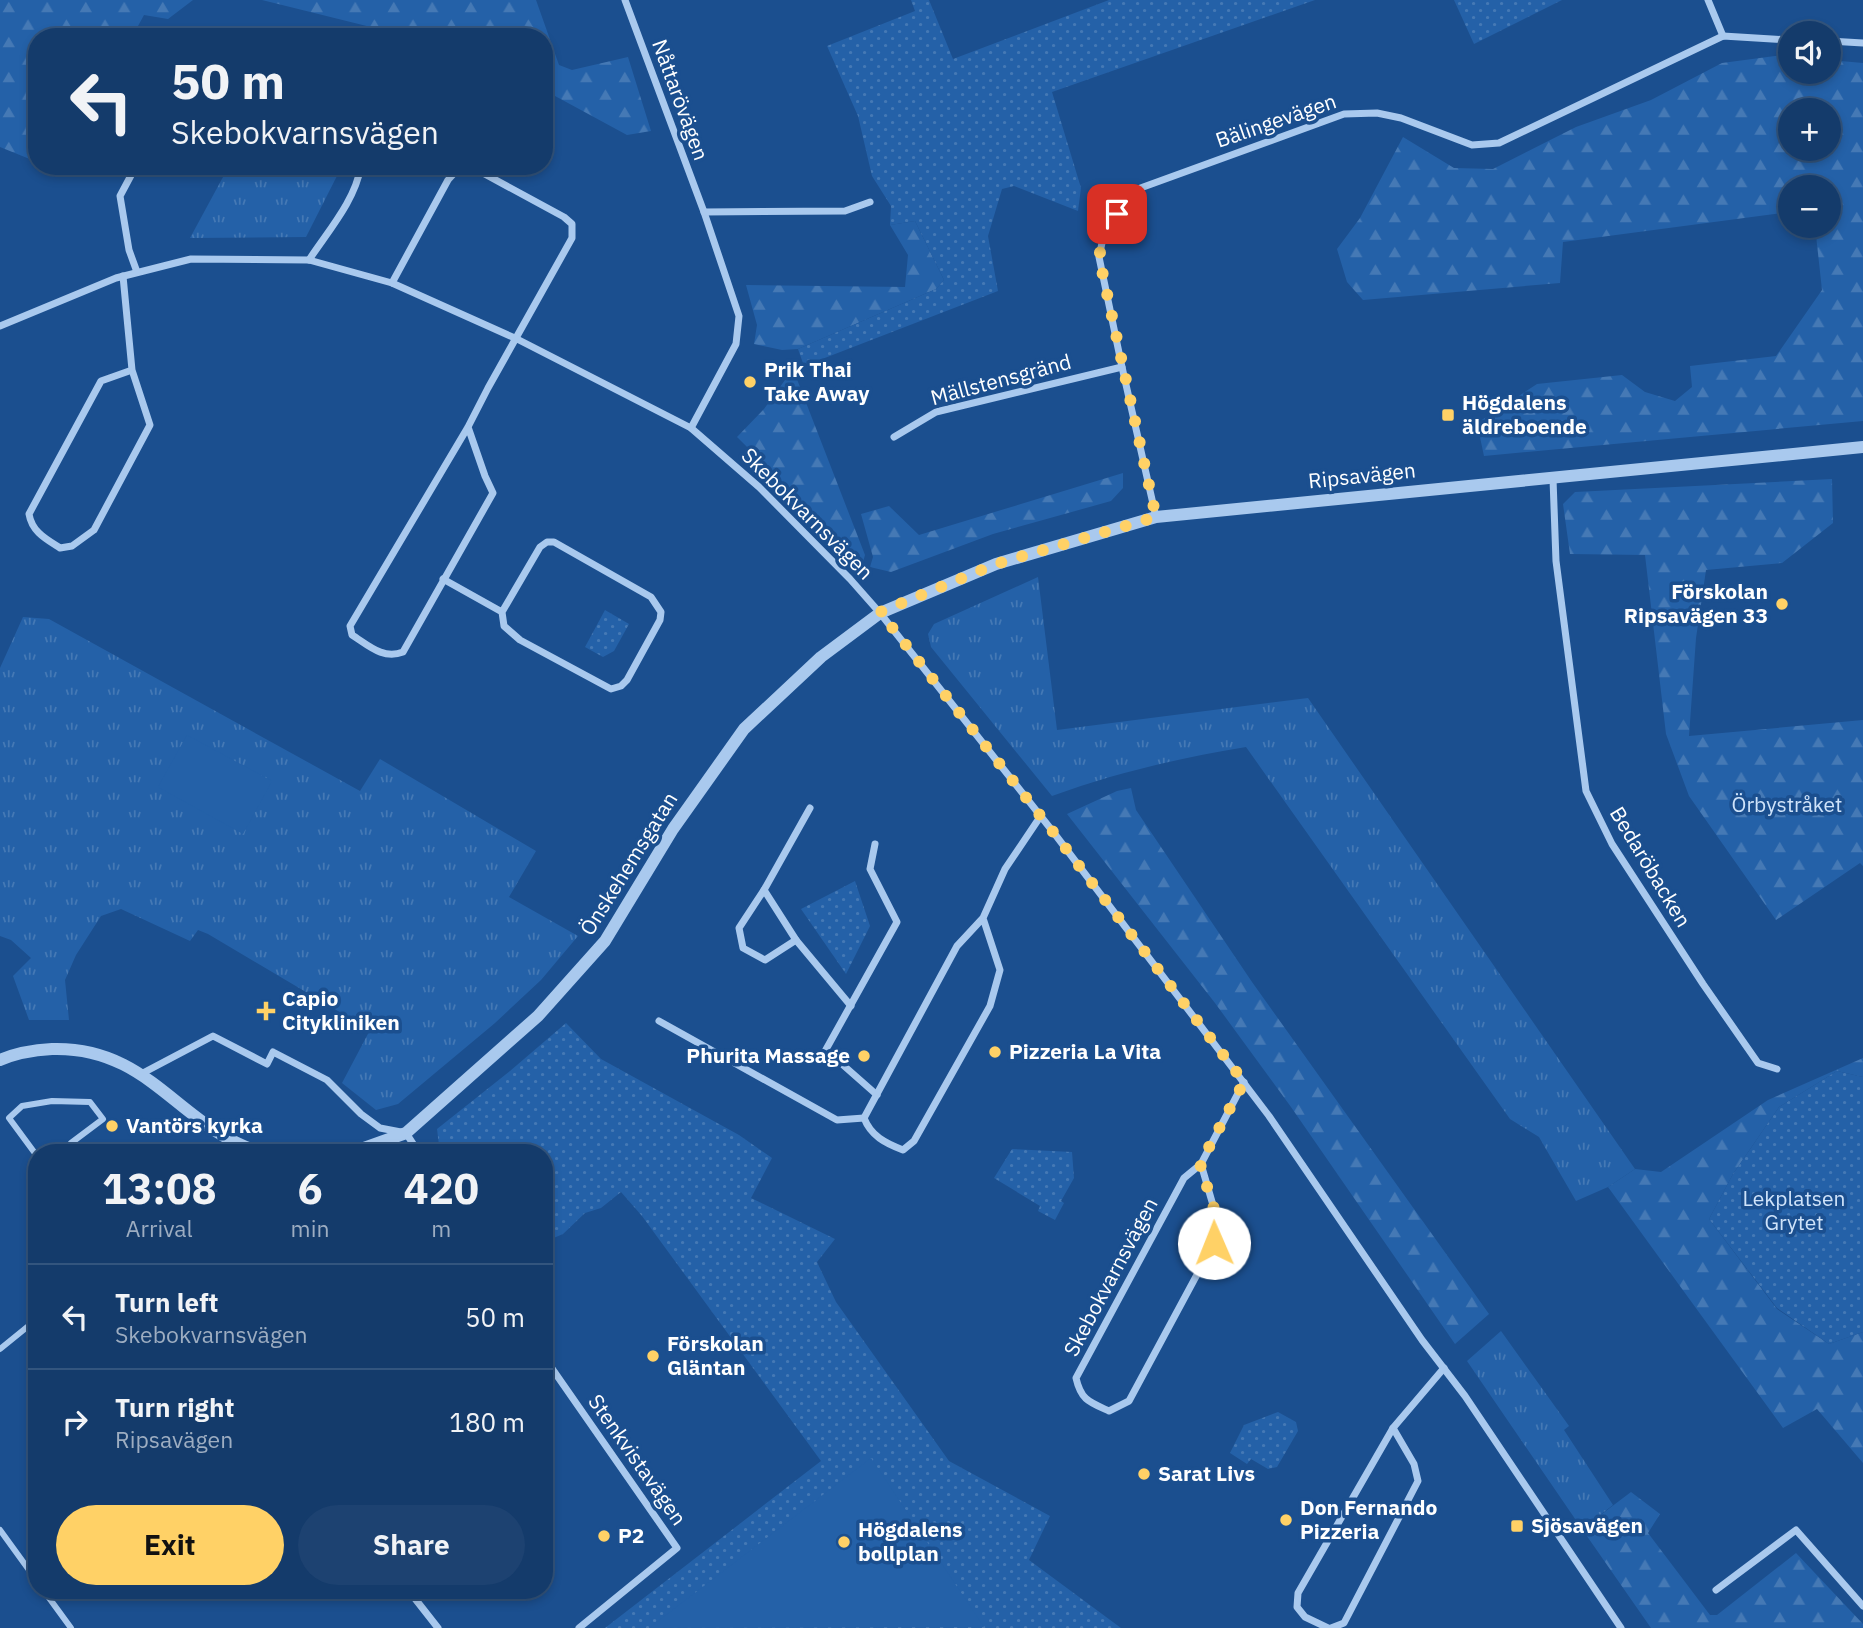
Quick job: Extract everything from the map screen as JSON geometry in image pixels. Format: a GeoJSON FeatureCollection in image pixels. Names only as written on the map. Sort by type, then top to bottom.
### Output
{"type":"FeatureCollection","features":[{"type":"Feature","properties":{"kind":"street","name":"Nåttarövägen"},"geometry":{"type":"LineString","coordinates":[[625,0],[704,212],[739,316],[736,344],[691,428]]}},
{"type":"Feature","properties":{"kind":"street"},"geometry":{"type":"LineString","coordinates":[[1708,0],[1723,36]]}},
{"type":"Feature","properties":{"kind":"street","name":"Bälingevägen"},"geometry":{"type":"LineString","coordinates":[[1156,517],[1099,257],[1105,229],[1135,190],[1344,114],[1377,113],[1401,118],[1472,145],[1499,143],[1723,36],[1778,39]]}},
{"type":"Feature","properties":{"kind":"street"},"geometry":{"type":"LineString","coordinates":[[1841,42],[1863,43]]}},
{"type":"Feature","properties":{"kind":"street"},"geometry":{"type":"LineString","coordinates":[[130,175],[120,196],[129,250],[137,272]]}},
{"type":"Feature","properties":{"kind":"street"},"geometry":{"type":"LineString","coordinates":[[309,260],[345,206],[359,175]]}},
{"type":"Feature","properties":{"kind":"street"},"geometry":{"type":"LineString","coordinates":[[392,283],[453,175]]}},
{"type":"Feature","properties":{"kind":"street"},"geometry":{"type":"LineString","coordinates":[[468,427],[493,493],[403,652],[392,656],[379,653],[352,635],[349,626],[468,427],[572,238],[572,224],[564,217],[487,175]]}},
{"type":"Feature","properties":{"kind":"street"},"geometry":{"type":"LineString","coordinates":[[704,212],[845,211],[870,202]]}},
{"type":"Feature","properties":{"kind":"street","name":"Skebokvarnsvägen"},"geometry":{"type":"LineString","coordinates":[[0,326],[123,276],[191,260],[309,260],[392,283],[517,339],[691,428],[760,486],[880,612],[1040,817],[1269,1116],[1622,1628]]}},
{"type":"Feature","properties":{"kind":"street"},"geometry":{"type":"LineString","coordinates":[[123,276],[132,370],[150,425],[94,530],[72,546],[60,548],[39,535],[30,523],[29,514],[100,381],[132,370]]}},
{"type":"Feature","properties":{"kind":"street","name":"Mällstensgränd"},"geometry":{"type":"LineString","coordinates":[[894,437],[936,412],[1122,367]]}},
{"type":"Feature","properties":{"kind":"street","name":"Ripsavägen"},"geometry":{"type":"LineString","coordinates":[[880,612],[996,564],[1156,517],[1863,447]]}},
{"type":"Feature","properties":{"kind":"street","name":"Bedaröbacken"},"geometry":{"type":"LineString","coordinates":[[1553,479],[1556,561],[1586,791],[1612,844],[1703,984],[1758,1063],[1777,1069]]}},
{"type":"Feature","properties":{"kind":"street"},"geometry":{"type":"LineString","coordinates":[[547,542],[554,542],[651,597],[661,612],[660,620],[627,680],[621,686],[611,689],[520,640],[504,625],[502,612],[540,547],[547,542]]}},
{"type":"Feature","properties":{"kind":"street"},"geometry":{"type":"LineString","coordinates":[[443,579],[502,612]]}},
{"type":"Feature","properties":{"kind":"street","name":"Önskehemsgatan"},"geometry":{"type":"LineString","coordinates":[[375,1144],[406,1133],[538,1016],[579,973],[606,941],[673,829],[744,729],[821,657],[880,612]]}},
{"type":"Feature","properties":{"kind":"street"},"geometry":{"type":"LineString","coordinates":[[796,940],[765,960],[743,948],[739,928],[764,890],[810,808]]}},
{"type":"Feature","properties":{"kind":"street"},"geometry":{"type":"LineString","coordinates":[[864,1118],[957,946],[983,918],[1005,869],[1040,817]]}},
{"type":"Feature","properties":{"kind":"street"},"geometry":{"type":"LineString","coordinates":[[875,844],[870,869],[897,922],[824,1053],[877,1096]]}},
{"type":"Feature","properties":{"kind":"street"},"geometry":{"type":"LineString","coordinates":[[764,890],[796,940],[850,1006]]}},
{"type":"Feature","properties":{"kind":"street"},"geometry":{"type":"LineString","coordinates":[[864,1118],[869,1131],[894,1146],[903,1150],[914,1141],[990,1006],[1000,970],[983,918]]}},
{"type":"Feature","properties":{"kind":"street"},"geometry":{"type":"LineString","coordinates":[[659,1021],[837,1120],[864,1118]]}},
{"type":"Feature","properties":{"kind":"street"},"geometry":{"type":"LineString","coordinates":[[141,1074],[213,1036],[267,1065],[273,1052],[327,1080],[361,1114],[380,1128],[406,1133],[413,1144]]}},
{"type":"Feature","properties":{"kind":"street"},"geometry":{"type":"LineString","coordinates":[[0,1060],[36,1050],[63,1049],[114,1059],[141,1074],[219,1134],[237,1144]]}},
{"type":"Feature","properties":{"kind":"street","name":"Skebokvarnsvägen"},"geometry":{"type":"LineString","coordinates":[[1200,1164],[1215,1212],[1214,1243],[1129,1401],[1109,1410],[1089,1402],[1079,1392],[1076,1378],[1184,1178],[1200,1164],[1244,1082]]}},
{"type":"Feature","properties":{"kind":"street"},"geometry":{"type":"LineString","coordinates":[[28,1144],[9,1118],[22,1106],[52,1101],[90,1102],[103,1119],[72,1144]]}},
{"type":"Feature","properties":{"kind":"street"},"geometry":{"type":"LineString","coordinates":[[0,1349],[28,1326]]}},
{"type":"Feature","properties":{"kind":"street"},"geometry":{"type":"LineString","coordinates":[[1393,1428],[1414,1464],[1418,1481],[1344,1623],[1330,1628],[1305,1617],[1297,1607],[1298,1593],[1393,1428],[1444,1368]]}},
{"type":"Feature","properties":{"kind":"street","name":"Stenkvistavägen"},"geometry":{"type":"LineString","coordinates":[[553,1370],[677,1548],[579,1628]]}},
{"type":"Feature","properties":{"kind":"street"},"geometry":{"type":"LineString","coordinates":[[0,1530],[28,1569]]}},
{"type":"Feature","properties":{"kind":"street"},"geometry":{"type":"LineString","coordinates":[[1716,1590],[1796,1530],[1863,1605]]}},
{"type":"Feature","properties":{"kind":"street"},"geometry":{"type":"LineString","coordinates":[[50,1599],[71,1628]]}},
{"type":"Feature","properties":{"kind":"street"},"geometry":{"type":"LineString","coordinates":[[415,1599],[438,1628]]}},
{"type":"Feature","properties":{"kind":"green space"},"geometry":{"type":"Polygon","coordinates":[[[0,0],[193,0],[168,19],[144,15],[137,28],[28,28],[28,158],[0,147],[0,0]]]}},
{"type":"Feature","properties":{"kind":"green space"},"geometry":{"type":"Polygon","coordinates":[[[262,0],[536,0],[546,28],[375,28],[262,0]]]}},
{"type":"Feature","properties":{"kind":"green space"},"geometry":{"type":"Polygon","coordinates":[[[911,0],[929,0],[953,59],[1109,0],[1315,0],[1052,92],[1081,188],[1078,211],[1014,186],[1002,189],[988,236],[998,291],[804,366],[798,349],[936,289],[944,280],[915,221],[890,225],[891,206],[872,176],[858,116],[827,46],[915,11],[911,0]]]}},
{"type":"Feature","properties":{"kind":"green space"},"geometry":{"type":"Polygon","coordinates":[[[1454,0],[1562,0],[1474,44],[1454,0]]]}},
{"type":"Feature","properties":{"kind":"green space"},"geometry":{"type":"Polygon","coordinates":[[[553,48],[559,65],[572,70],[628,57],[651,131],[627,135],[553,95],[553,48]]]}},
{"type":"Feature","properties":{"kind":"green space"},"geometry":{"type":"Polygon","coordinates":[[[1778,56],[1778,84],[1841,84],[1841,61],[1863,63],[1863,421],[1484,456],[1477,423],[1537,384],[1622,375],[1645,392],[1675,401],[1692,387],[1690,366],[1776,356],[1822,290],[1816,238],[1841,238],[1841,175],[1778,175],[1778,214],[1563,242],[1560,283],[1363,300],[1347,282],[1337,249],[1360,218],[1403,137],[1454,168],[1493,169],[1576,127],[1651,100],[1722,63],[1778,56]]]}},
{"type":"Feature","properties":{"kind":"green space"},"geometry":{"type":"Polygon","coordinates":[[[224,175],[337,175],[306,237],[190,238],[224,175]]]}},
{"type":"Feature","properties":{"kind":"green space"},"geometry":{"type":"Polygon","coordinates":[[[915,221],[944,280],[936,289],[798,349],[782,350],[754,344],[757,325],[746,285],[905,287],[908,255],[890,225],[915,221]]]}},
{"type":"Feature","properties":{"kind":"green space"},"geometry":{"type":"Polygon","coordinates":[[[793,369],[865,555],[863,562],[737,437],[764,409],[793,369]]]}},
{"type":"Feature","properties":{"kind":"green space"},"geometry":{"type":"Polygon","coordinates":[[[1123,473],[1123,488],[1111,501],[993,534],[891,572],[870,567],[873,557],[861,514],[889,506],[919,535],[1123,473]]]}},
{"type":"Feature","properties":{"kind":"green space","name":"Örbystråket"},"geometry":{"type":"Polygon","coordinates":[[[1832,479],[1833,523],[1782,563],[1706,570],[1696,638],[1689,736],[1863,720],[1863,866],[1860,863],[1776,920],[1689,796],[1666,734],[1645,555],[1570,554],[1563,504],[1575,492],[1832,479]]]}},
{"type":"Feature","properties":{"kind":"green space"},"geometry":{"type":"Polygon","coordinates":[[[1038,577],[1057,730],[1308,698],[1635,1169],[1608,1187],[1576,1201],[1539,1137],[1510,1119],[1246,747],[1148,767],[1052,796],[931,647],[928,634],[934,624],[1038,577]]]}},
{"type":"Feature","properties":{"kind":"green space"},"geometry":{"type":"Polygon","coordinates":[[[605,610],[629,624],[614,651],[603,657],[585,647],[605,610]]]}},
{"type":"Feature","properties":{"kind":"green space"},"geometry":{"type":"Polygon","coordinates":[[[23,617],[49,619],[360,791],[380,759],[536,851],[509,897],[578,936],[541,980],[495,1023],[398,1104],[376,1110],[342,1083],[370,1030],[208,934],[198,930],[190,941],[121,909],[101,916],[76,955],[65,980],[69,1020],[29,1020],[13,976],[31,958],[11,940],[0,936],[0,668],[23,617]]]}},
{"type":"Feature","properties":{"kind":"green space"},"geometry":{"type":"Polygon","coordinates":[[[187,735],[272,781],[243,834],[158,787],[187,735]]]}},
{"type":"Feature","properties":{"kind":"green space"},"geometry":{"type":"Polygon","coordinates":[[[1131,788],[1136,810],[1252,982],[1489,1314],[1455,1344],[1291,1107],[1215,1003],[1067,814],[1117,791],[1131,788]]]}},
{"type":"Feature","properties":{"kind":"green space"},"geometry":{"type":"Polygon","coordinates":[[[855,881],[870,926],[846,974],[801,909],[855,881]]]}},
{"type":"Feature","properties":{"kind":"green space"},"geometry":{"type":"Polygon","coordinates":[[[566,1023],[601,1059],[739,1135],[772,1158],[751,1198],[835,1239],[817,1262],[836,1302],[949,1461],[1050,1516],[1029,1560],[1121,1628],[605,1628],[821,1461],[642,1216],[621,1192],[601,1208],[585,1213],[563,1234],[553,1238],[553,1144],[439,1144],[437,1129],[566,1023]]]}},
{"type":"Feature","properties":{"kind":"green space"},"geometry":{"type":"Polygon","coordinates":[[[1863,1058],[1863,1077],[1837,1071],[1779,1107],[1733,1174],[1709,1219],[1777,1309],[1829,1344],[1863,1332],[1863,1463],[1817,1409],[1783,1428],[1608,1187],[1635,1169],[1661,1172],[1768,1100],[1863,1058]]]}},
{"type":"Feature","properties":{"kind":"green space","name":"Lekplatsen Grytet"},"geometry":{"type":"Polygon","coordinates":[[[1837,1071],[1863,1077],[1863,1332],[1829,1344],[1777,1308],[1709,1219],[1733,1174],[1779,1107],[1837,1071]]]}},
{"type":"Feature","properties":{"kind":"green space"},"geometry":{"type":"Polygon","coordinates":[[[1012,1149],[1072,1152],[1074,1178],[1061,1201],[1064,1203],[1055,1220],[1038,1211],[1040,1206],[994,1178],[1012,1149]]]}},
{"type":"Feature","properties":{"kind":"green space"},"geometry":{"type":"Polygon","coordinates":[[[1501,1331],[1569,1426],[1564,1430],[1613,1505],[1582,1529],[1467,1361],[1501,1331]]]}},
{"type":"Feature","properties":{"kind":"green space"},"geometry":{"type":"Polygon","coordinates":[[[1278,1412],[1296,1422],[1298,1431],[1277,1467],[1268,1469],[1251,1459],[1247,1464],[1230,1453],[1244,1425],[1278,1412]]]}},
{"type":"Feature","properties":{"kind":"green space","name":"Högdalens bollplan"},"geometry":{"type":"Polygon","coordinates":[[[871,1458],[984,1627],[649,1628],[871,1458]]]}},
{"type":"Feature","properties":{"kind":"green space"},"geometry":{"type":"Polygon","coordinates":[[[1631,1492],[1660,1514],[1648,1533],[1710,1615],[1717,1615],[1796,1553],[1863,1624],[1863,1628],[1651,1628],[1582,1529],[1631,1492]]]}},
{"type":"Feature","properties":{"kind":"place","name":"Prik Thai Take Away"},"geometry":{"type":"Point","coordinates":[750,382]}},
{"type":"Feature","properties":{"kind":"place","name":"Högdalens äldreboende"},"geometry":{"type":"Point","coordinates":[1448,415]}},
{"type":"Feature","properties":{"kind":"place","name":"Förskolan Ripsavägen 33"},"geometry":{"type":"Point","coordinates":[1782,604]}},
{"type":"Feature","properties":{"kind":"place","name":"Capio Citykliniken"},"geometry":{"type":"Point","coordinates":[266,1011]}},
{"type":"Feature","properties":{"kind":"place","name":"Pizzeria La Vita"},"geometry":{"type":"Point","coordinates":[995,1052]}},
{"type":"Feature","properties":{"kind":"place","name":"Phurita Massage"},"geometry":{"type":"Point","coordinates":[864,1056]}},
{"type":"Feature","properties":{"kind":"place","name":"Vantörs kyrka"},"geometry":{"type":"Point","coordinates":[112,1126]}},
{"type":"Feature","properties":{"kind":"place","name":"Förskolan Gläntan"},"geometry":{"type":"Point","coordinates":[653,1356]}},
{"type":"Feature","properties":{"kind":"place","name":"Sarat Livs"},"geometry":{"type":"Point","coordinates":[1144,1474]}},
{"type":"Feature","properties":{"kind":"place","name":"Don Fernando Pizzeria"},"geometry":{"type":"Point","coordinates":[1286,1520]}},
{"type":"Feature","properties":{"kind":"place","name":"Sjösavägen"},"geometry":{"type":"Point","coordinates":[1517,1526]}},
{"type":"Feature","properties":{"kind":"place","name":"P2"},"geometry":{"type":"Point","coordinates":[604,1536]}},
{"type":"Feature","properties":{"kind":"place","name":"Högdalens bollplan"},"geometry":{"type":"Point","coordinates":[844,1542]}},
{"type":"Feature","properties":{"kind":"route"},"geometry":{"type":"LineString","coordinates":[[1117,214],[1105,229],[1099,257],[1156,517],[996,564],[880,612],[1054,833],[1244,1082],[1200,1164],[1215,1212],[1214,1243]]}}]}
